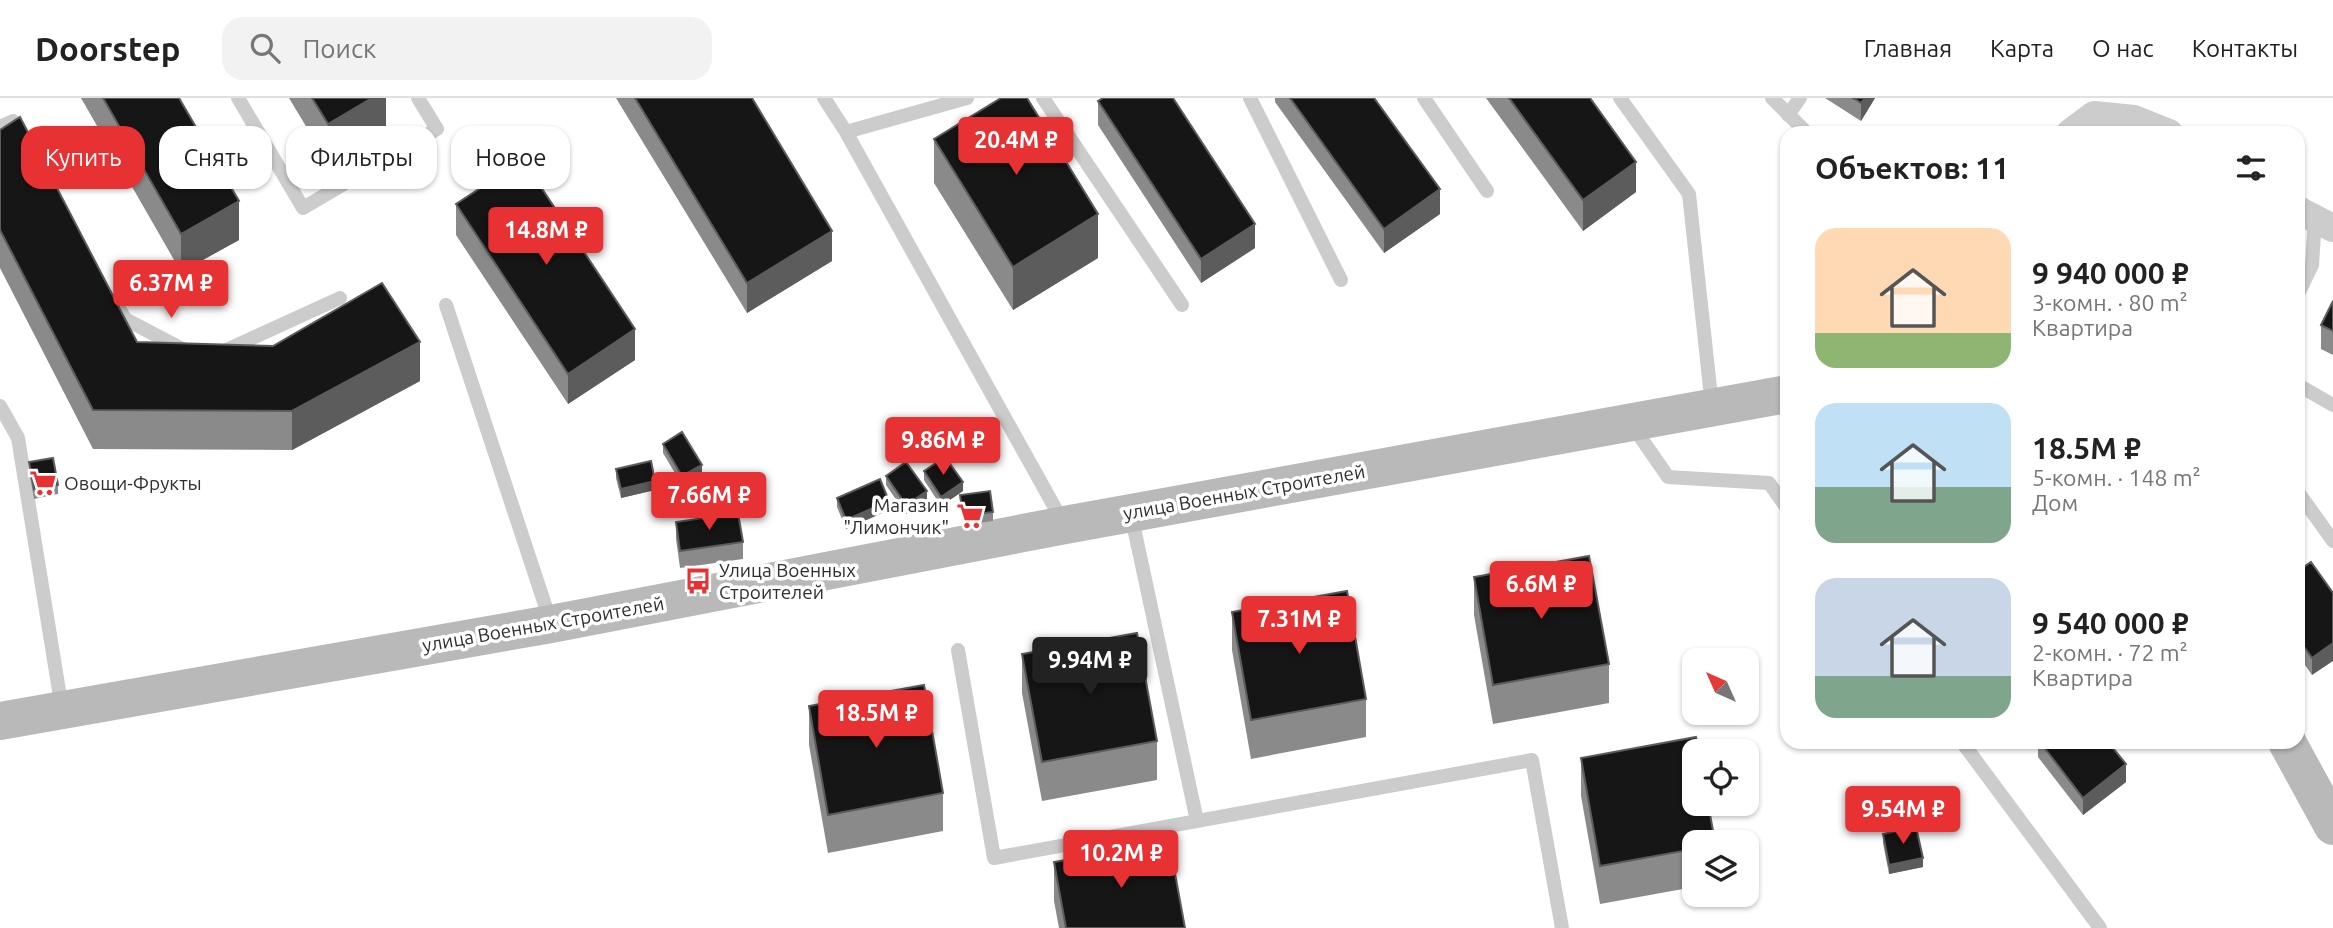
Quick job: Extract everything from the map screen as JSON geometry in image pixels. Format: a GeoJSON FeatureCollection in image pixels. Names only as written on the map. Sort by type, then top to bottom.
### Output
{"type":"FeatureCollection","features":[{"type":"Feature","properties":{"kind":"main road","name":"улица Военных Строителей"},"geometry":{"type":"LineString","coordinates":[[0,721],[551,624],[1065,525],[1780,395]]}},
{"type":"Feature","properties":{"kind":"main road"},"geometry":{"type":"LineString","coordinates":[[2291,749],[2333,826]]}},
{"type":"Feature","properties":{"kind":"street"},"geometry":{"type":"LineString","coordinates":[[2079,126],[2094,114],[2134,119],[2152,126]]}},
{"type":"Feature","properties":{"kind":"lane"},"geometry":{"type":"LineString","coordinates":[[238,98],[303,208],[437,129],[418,98]]}},
{"type":"Feature","properties":{"kind":"lane"},"geometry":{"type":"LineString","coordinates":[[824,98],[846,132],[1065,525]]}},
{"type":"Feature","properties":{"kind":"lane"},"geometry":{"type":"LineString","coordinates":[[846,132],[967,98]]}},
{"type":"Feature","properties":{"kind":"lane"},"geometry":{"type":"LineString","coordinates":[[1043,98],[1182,305]]}},
{"type":"Feature","properties":{"kind":"lane"},"geometry":{"type":"LineString","coordinates":[[1250,98],[1341,280]]}},
{"type":"Feature","properties":{"kind":"lane"},"geometry":{"type":"LineString","coordinates":[[1424,98],[1487,191]]}},
{"type":"Feature","properties":{"kind":"lane"},"geometry":{"type":"LineString","coordinates":[[1620,98],[1689,194],[1713,407]]}},
{"type":"Feature","properties":{"kind":"lane"},"geometry":{"type":"LineString","coordinates":[[1772,98],[1800,126]]}},
{"type":"Feature","properties":{"kind":"lane"},"geometry":{"type":"LineString","coordinates":[[1788,115],[1800,98]]}},
{"type":"Feature","properties":{"kind":"lane"},"geometry":{"type":"LineString","coordinates":[[0,127],[13,121],[21,135]]}},
{"type":"Feature","properties":{"kind":"lane"},"geometry":{"type":"LineString","coordinates":[[2305,280],[2312,265],[2315,219]]}},
{"type":"Feature","properties":{"kind":"lane"},"geometry":{"type":"LineString","coordinates":[[105,284],[125,319],[203,360],[341,298]]}},
{"type":"Feature","properties":{"kind":"lane"},"geometry":{"type":"LineString","coordinates":[[446,305],[551,624]]}},
{"type":"Feature","properties":{"kind":"lane"},"geometry":{"type":"LineString","coordinates":[[2305,389],[2333,405]]}},
{"type":"Feature","properties":{"kind":"lane"},"geometry":{"type":"LineString","coordinates":[[0,406],[19,438],[62,710]]}},
{"type":"Feature","properties":{"kind":"lane"},"geometry":{"type":"LineString","coordinates":[[1630,422],[1668,477],[1769,483],[1780,498]]}},
{"type":"Feature","properties":{"kind":"lane"},"geometry":{"type":"LineString","coordinates":[[2305,502],[2333,541]]}},
{"type":"Feature","properties":{"kind":"lane"},"geometry":{"type":"LineString","coordinates":[[1130,513],[1197,821]]}},
{"type":"Feature","properties":{"kind":"lane"},"geometry":{"type":"LineString","coordinates":[[957,650],[995,858],[1532,760],[1562,928]]}},
{"type":"Feature","properties":{"kind":"lane"},"geometry":{"type":"LineString","coordinates":[[1967,749],[2100,928]]}},
{"type":"Feature","properties":{"kind":"building"},"geometry":{"type":"Polygon","coordinates":[[[103,98],[179,98],[195,126],[159,126],[159,189],[232,189],[239,201],[181,234],[145,171],[145,126],[119,126],[103,98]]]}},
{"type":"Feature","properties":{"kind":"building"},"geometry":{"type":"Polygon","coordinates":[[[312,98],[372,98],[328,124],[312,98]]]}},
{"type":"Feature","properties":{"kind":"building"},"geometry":{"type":"Polygon","coordinates":[[[635,98],[752,98],[832,231],[747,283],[635,98]]]}},
{"type":"Feature","properties":{"kind":"building"},"geometry":{"type":"Polygon","coordinates":[[[1001,98],[1027,98],[1098,214],[1013,267],[934,139],[1001,98]]]}},
{"type":"Feature","properties":{"kind":"building"},"geometry":{"type":"Polygon","coordinates":[[[1103,98],[1173,98],[1255,224],[1201,259],[1098,101],[1103,98]]]}},
{"type":"Feature","properties":{"kind":"building"},"geometry":{"type":"Polygon","coordinates":[[[1290,98],[1374,98],[1440,189],[1384,229],[1290,98]]]}},
{"type":"Feature","properties":{"kind":"building"},"geometry":{"type":"Polygon","coordinates":[[[1509,98],[1590,98],[1636,162],[1583,200],[1509,98]]]}},
{"type":"Feature","properties":{"kind":"building"},"geometry":{"type":"Polygon","coordinates":[[[20,117],[25,126],[21,126],[21,189],[57,189],[137,342],[273,346],[382,283],[420,342],[292,411],[93,410],[0,230],[0,130],[20,117]]]}},
{"type":"Feature","properties":{"kind":"building"},"geometry":{"type":"Polygon","coordinates":[[[479,189],[542,189],[635,329],[568,374],[456,204],[479,189]]]}},
{"type":"Feature","properties":{"kind":"building"},"geometry":{"type":"Polygon","coordinates":[[[2333,301],[2333,331],[2321,325],[2333,301]]]}},
{"type":"Feature","properties":{"kind":"building"},"geometry":{"type":"Polygon","coordinates":[[[682,432],[702,465],[682,476],[663,444],[682,432]]]}},
{"type":"Feature","properties":{"kind":"building"},"geometry":{"type":"Polygon","coordinates":[[[945,457],[963,482],[941,497],[924,471],[945,457]]]}},
{"type":"Feature","properties":{"kind":"building","name":"Овощи-Фрукты"},"geometry":{"type":"Polygon","coordinates":[[[53,458],[58,485],[34,489],[29,462],[53,458]]]}},
{"type":"Feature","properties":{"kind":"building"},"geometry":{"type":"Polygon","coordinates":[[[651,461],[655,481],[621,489],[616,469],[651,461]]]}},
{"type":"Feature","properties":{"kind":"building"},"geometry":{"type":"Polygon","coordinates":[[[906,462],[927,491],[906,505],[886,476],[906,462]]]}},
{"type":"Feature","properties":{"kind":"building"},"geometry":{"type":"Polygon","coordinates":[[[880,479],[889,501],[846,520],[837,498],[880,479]]]}},
{"type":"Feature","properties":{"kind":"building"},"geometry":{"type":"Polygon","coordinates":[[[990,491],[993,512],[963,516],[960,495],[990,491]]]}},
{"type":"Feature","properties":{"kind":"building"},"geometry":{"type":"Polygon","coordinates":[[[738,513],[743,542],[680,551],[676,522],[738,513]]]}},
{"type":"Feature","properties":{"kind":"building"},"geometry":{"type":"Polygon","coordinates":[[[1589,556],[1609,664],[1493,685],[1474,577],[1589,556]]]}},
{"type":"Feature","properties":{"kind":"building"},"geometry":{"type":"Polygon","coordinates":[[[2311,562],[2333,593],[2333,643],[2312,658],[2305,648],[2305,566],[2311,562]]]}},
{"type":"Feature","properties":{"kind":"building"},"geometry":{"type":"Polygon","coordinates":[[[1347,591],[1366,699],[1251,720],[1232,612],[1347,591]]]}},
{"type":"Feature","properties":{"kind":"building"},"geometry":{"type":"Polygon","coordinates":[[[1137,633],[1157,741],[1042,762],[1022,654],[1137,633]]]}},
{"type":"Feature","properties":{"kind":"building"},"geometry":{"type":"Polygon","coordinates":[[[924,685],[943,793],[828,815],[809,706],[924,685]]]}},
{"type":"Feature","properties":{"kind":"building"},"geometry":{"type":"Polygon","coordinates":[[[1682,740],[1682,816],[1710,816],[1713,830],[1682,830],[1682,851],[1600,866],[1581,758],[1682,740]]]}},
{"type":"Feature","properties":{"kind":"building"},"geometry":{"type":"Polygon","coordinates":[[[2045,749],[2114,749],[2126,764],[2083,798],[2045,749]]]}},
{"type":"Feature","properties":{"kind":"building"},"geometry":{"type":"Polygon","coordinates":[[[1916,827],[1923,858],[1889,865],[1883,834],[1916,827]]]}},
{"type":"Feature","properties":{"kind":"building"},"geometry":{"type":"Polygon","coordinates":[[[1169,841],[1185,928],[1066,928],[1054,862],[1169,841]]]}},
{"type":"Feature","properties":{"kind":"place","name":"Овощи-Фрукты"},"geometry":{"type":"Point","coordinates":[43,483]}},
{"type":"Feature","properties":{"kind":"place","name":"Магазин \"Лимончик\""},"geometry":{"type":"Point","coordinates":[970,516]}},
{"type":"Feature","properties":{"kind":"place","name":"Улица Военных Строителей"},"geometry":{"type":"Point","coordinates":[698,581]}}]}
